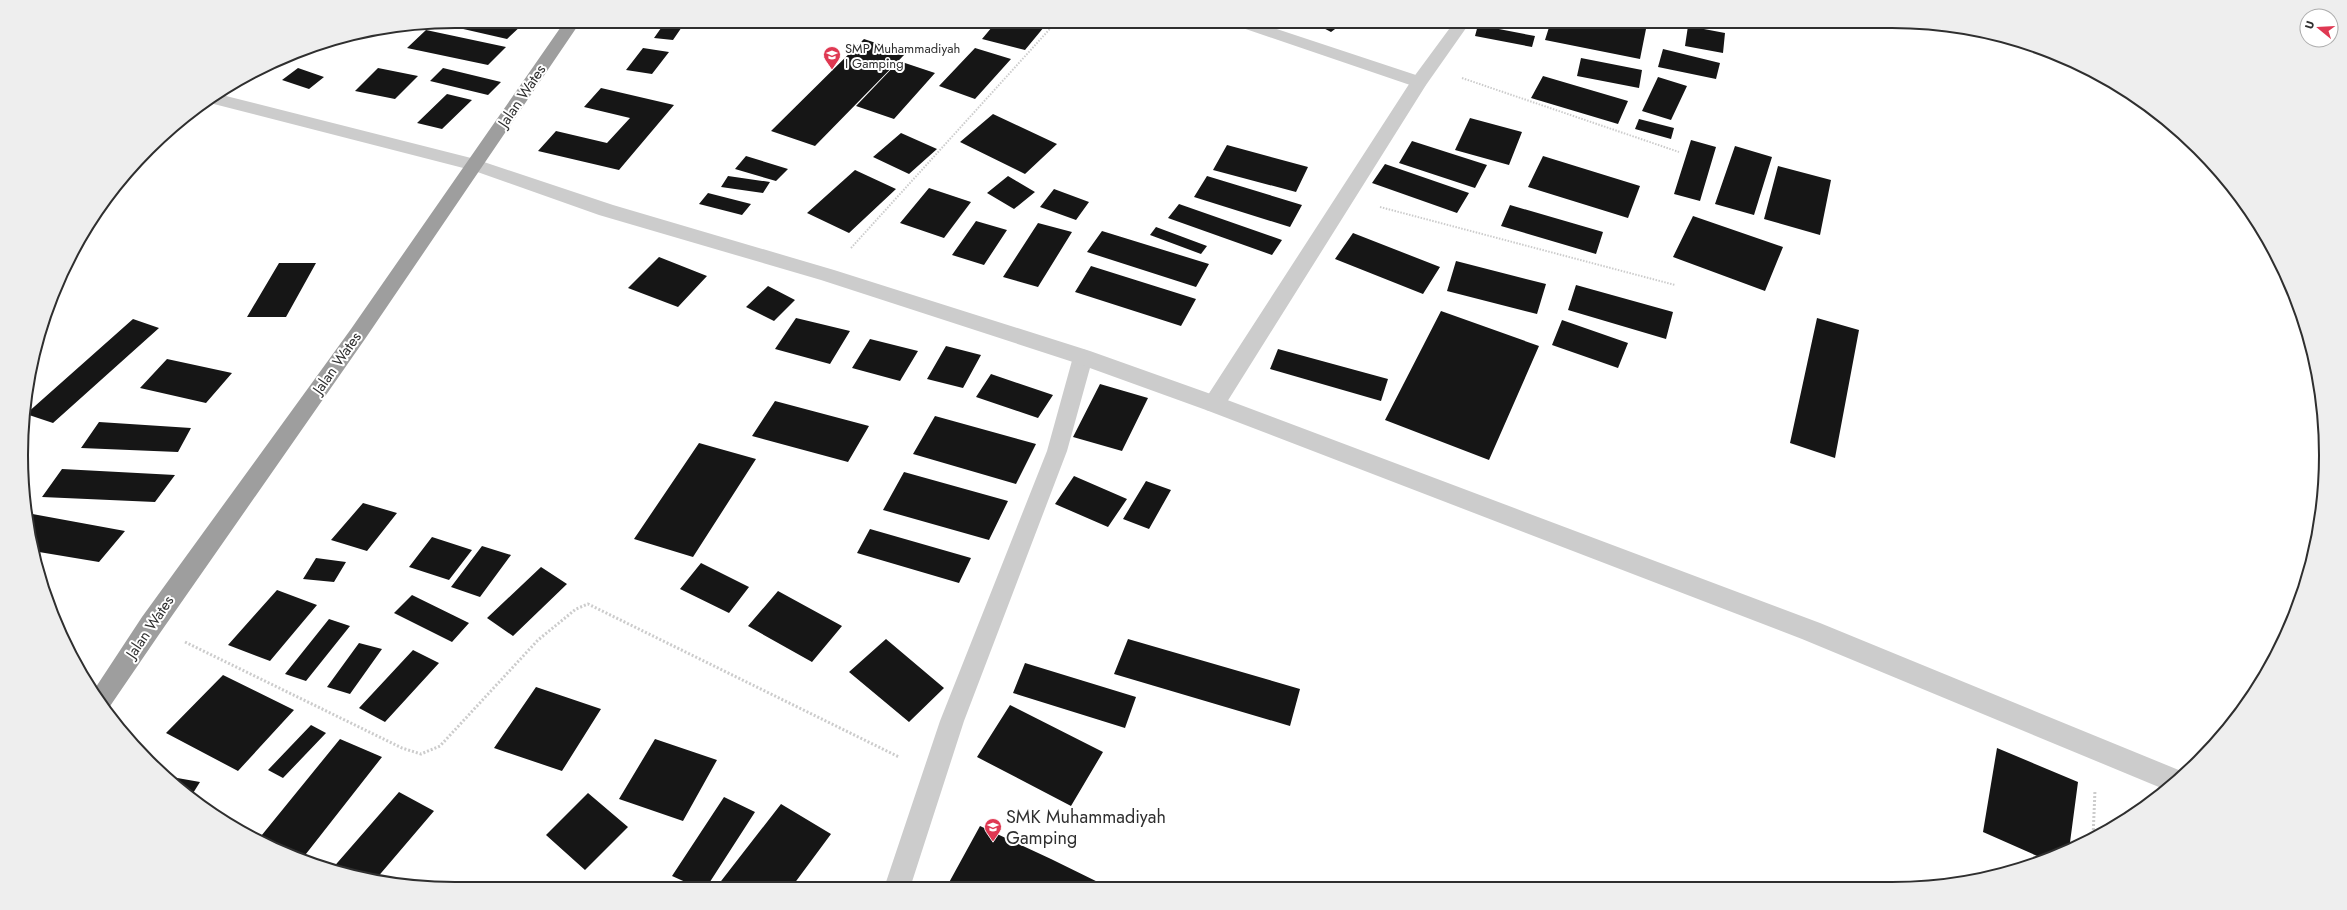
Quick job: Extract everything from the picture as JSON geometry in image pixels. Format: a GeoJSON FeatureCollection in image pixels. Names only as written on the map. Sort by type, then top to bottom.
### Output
{"type":"FeatureCollection","features":[{"type":"Feature","properties":{"kind":"highway","name":"Jalan Wates"},"geometry":{"type":"LineString","coordinates":[[104,697],[151,625],[358,334],[568,28]]}},
{"type":"Feature","properties":{"kind":"street"},"geometry":{"type":"LineString","coordinates":[[1214,404],[1345,198],[1425,75],[1458,28]]}},
{"type":"Feature","properties":{"kind":"street"},"geometry":{"type":"LineString","coordinates":[[219,100],[474,165],[606,210],[827,275],[1082,357],[1214,404],[1811,631],[2096,750],[2170,779]]}},
{"type":"Feature","properties":{"kind":"lane"},"geometry":{"type":"LineString","coordinates":[[1261,28],[1425,75]]}},
{"type":"Feature","properties":{"kind":"lane"},"geometry":{"type":"LineString","coordinates":[[899,882],[952,721],[1057,451],[1082,357]]}},
{"type":"Feature","properties":{"kind":"path"},"geometry":{"type":"LineString","coordinates":[[827,275],[1051,28]]}},
{"type":"Feature","properties":{"kind":"path"},"geometry":{"type":"LineString","coordinates":[[1425,75],[1679,152]]}},
{"type":"Feature","properties":{"kind":"path"},"geometry":{"type":"LineString","coordinates":[[1345,198],[1675,285]]}},
{"type":"Feature","properties":{"kind":"path"},"geometry":{"type":"LineString","coordinates":[[151,625],[402,748],[421,754],[440,746],[538,640],[576,609],[588,604],[935,775]]}},
{"type":"Feature","properties":{"kind":"path"},"geometry":{"type":"LineString","coordinates":[[2093,832],[2096,750]]}},
{"type":"Feature","properties":{"kind":"building"},"geometry":{"type":"Polygon","coordinates":[[[459,28],[519,28],[507,39],[459,28]]]}},
{"type":"Feature","properties":{"kind":"building"},"geometry":{"type":"Polygon","coordinates":[[[661,28],[681,28],[673,40],[654,38],[661,28]]]}},
{"type":"Feature","properties":{"kind":"building"},"geometry":{"type":"Polygon","coordinates":[[[991,28],[1043,28],[1025,50],[982,39],[991,28]]]}},
{"type":"Feature","properties":{"kind":"building"},"geometry":{"type":"Polygon","coordinates":[[[1323,28],[1336,28],[1331,32],[1323,28]]]}},
{"type":"Feature","properties":{"kind":"building"},"geometry":{"type":"Polygon","coordinates":[[[1477,28],[1494,28],[1535,36],[1532,47],[1475,36],[1477,28]]]}},
{"type":"Feature","properties":{"kind":"building"},"geometry":{"type":"Polygon","coordinates":[[[1549,28],[1646,29],[1640,59],[1545,40],[1549,28]]]}},
{"type":"Feature","properties":{"kind":"building"},"geometry":{"type":"Polygon","coordinates":[[[1688,28],[1699,28],[1725,33],[1723,53],[1685,46],[1688,28]]]}},
{"type":"Feature","properties":{"kind":"building"},"geometry":{"type":"Polygon","coordinates":[[[426,30],[506,47],[488,65],[407,48],[426,30]]]}},
{"type":"Feature","properties":{"kind":"building"},"geometry":{"type":"Polygon","coordinates":[[[864,39],[906,53],[815,146],[771,131],[864,39]]]}},
{"type":"Feature","properties":{"kind":"building"},"geometry":{"type":"Polygon","coordinates":[[[643,48],[669,52],[652,74],[626,70],[643,48]]]}},
{"type":"Feature","properties":{"kind":"building"},"geometry":{"type":"Polygon","coordinates":[[[975,48],[1011,59],[975,99],[939,86],[975,48]]]}},
{"type":"Feature","properties":{"kind":"building"},"geometry":{"type":"Polygon","coordinates":[[[1663,49],[1720,63],[1716,79],[1658,67],[1663,49]]]}},
{"type":"Feature","properties":{"kind":"building"},"geometry":{"type":"Polygon","coordinates":[[[1581,58],[1642,70],[1639,88],[1577,76],[1581,58]]]}},
{"type":"Feature","properties":{"kind":"building"},"geometry":{"type":"Polygon","coordinates":[[[899,61],[935,73],[894,119],[856,106],[899,61]]]}},
{"type":"Feature","properties":{"kind":"building"},"geometry":{"type":"Polygon","coordinates":[[[298,68],[324,77],[309,89],[282,80],[298,68]]]}},
{"type":"Feature","properties":{"kind":"building"},"geometry":{"type":"Polygon","coordinates":[[[378,68],[418,76],[395,99],[355,91],[378,68]]]}},
{"type":"Feature","properties":{"kind":"building"},"geometry":{"type":"Polygon","coordinates":[[[443,68],[501,82],[488,95],[430,81],[443,68]]]}},
{"type":"Feature","properties":{"kind":"building"},"geometry":{"type":"Polygon","coordinates":[[[1543,76],[1628,101],[1618,124],[1531,98],[1543,76]]]}},
{"type":"Feature","properties":{"kind":"building"},"geometry":{"type":"Polygon","coordinates":[[[1658,77],[1687,86],[1671,120],[1642,111],[1658,77]]]}},
{"type":"Feature","properties":{"kind":"building"},"geometry":{"type":"Polygon","coordinates":[[[601,88],[674,105],[619,170],[538,151],[556,131],[607,143],[630,118],[584,107],[601,88]]]}},
{"type":"Feature","properties":{"kind":"building"},"geometry":{"type":"Polygon","coordinates":[[[447,94],[472,100],[442,129],[417,123],[447,94]]]}},
{"type":"Feature","properties":{"kind":"building"},"geometry":{"type":"Polygon","coordinates":[[[993,114],[1057,144],[1025,174],[960,142],[993,114]]]}},
{"type":"Feature","properties":{"kind":"building"},"geometry":{"type":"Polygon","coordinates":[[[1470,118],[1522,132],[1509,165],[1455,150],[1470,118]]]}},
{"type":"Feature","properties":{"kind":"building"},"geometry":{"type":"Polygon","coordinates":[[[1639,119],[1674,128],[1671,139],[1635,129],[1639,119]]]}},
{"type":"Feature","properties":{"kind":"building"},"geometry":{"type":"Polygon","coordinates":[[[901,133],[937,149],[909,174],[873,157],[901,133]]]}},
{"type":"Feature","properties":{"kind":"building"},"geometry":{"type":"Polygon","coordinates":[[[1691,140],[1716,147],[1700,201],[1674,194],[1691,140]]]}},
{"type":"Feature","properties":{"kind":"building"},"geometry":{"type":"Polygon","coordinates":[[[1412,141],[1487,165],[1475,188],[1399,163],[1412,141]]]}},
{"type":"Feature","properties":{"kind":"building"},"geometry":{"type":"Polygon","coordinates":[[[1227,145],[1308,167],[1296,192],[1213,170],[1227,145]]]}},
{"type":"Feature","properties":{"kind":"building"},"geometry":{"type":"Polygon","coordinates":[[[1735,146],[1772,157],[1754,215],[1715,204],[1735,146]]]}},
{"type":"Feature","properties":{"kind":"building"},"geometry":{"type":"Polygon","coordinates":[[[746,156],[788,169],[776,181],[735,169],[746,156]]]}},
{"type":"Feature","properties":{"kind":"building"},"geometry":{"type":"Polygon","coordinates":[[[1543,156],[1640,186],[1628,218],[1528,187],[1543,156]]]}},
{"type":"Feature","properties":{"kind":"building"},"geometry":{"type":"Polygon","coordinates":[[[1385,164],[1469,193],[1457,213],[1372,183],[1385,164]]]}},
{"type":"Feature","properties":{"kind":"building"},"geometry":{"type":"Polygon","coordinates":[[[1778,166],[1831,180],[1820,235],[1764,219],[1778,166]]]}},
{"type":"Feature","properties":{"kind":"building"},"geometry":{"type":"Polygon","coordinates":[[[855,170],[896,189],[849,233],[807,213],[855,170]]]}},
{"type":"Feature","properties":{"kind":"building"},"geometry":{"type":"Polygon","coordinates":[[[728,176],[770,182],[763,193],[721,187],[728,176]]]}},
{"type":"Feature","properties":{"kind":"building"},"geometry":{"type":"Polygon","coordinates":[[[1008,176],[1035,192],[1014,209],[987,193],[1008,176]]]}},
{"type":"Feature","properties":{"kind":"building"},"geometry":{"type":"Polygon","coordinates":[[[1207,176],[1302,205],[1290,227],[1194,197],[1207,176]]]}},
{"type":"Feature","properties":{"kind":"building"},"geometry":{"type":"Polygon","coordinates":[[[929,188],[971,202],[944,238],[900,223],[929,188]]]}},
{"type":"Feature","properties":{"kind":"building"},"geometry":{"type":"Polygon","coordinates":[[[1054,189],[1089,202],[1076,220],[1040,207],[1054,189]]]}},
{"type":"Feature","properties":{"kind":"building"},"geometry":{"type":"Polygon","coordinates":[[[708,193],[751,204],[742,215],[699,204],[708,193]]]}},
{"type":"Feature","properties":{"kind":"building"},"geometry":{"type":"Polygon","coordinates":[[[1179,204],[1282,240],[1272,255],[1168,218],[1179,204]]]}},
{"type":"Feature","properties":{"kind":"building"},"geometry":{"type":"Polygon","coordinates":[[[1510,205],[1603,232],[1596,254],[1501,226],[1510,205]]]}},
{"type":"Feature","properties":{"kind":"building"},"geometry":{"type":"Polygon","coordinates":[[[1693,216],[1783,247],[1765,291],[1673,257],[1693,216]]]}},
{"type":"Feature","properties":{"kind":"building"},"geometry":{"type":"Polygon","coordinates":[[[976,221],[1007,230],[984,265],[952,255],[976,221]]]}},
{"type":"Feature","properties":{"kind":"building"},"geometry":{"type":"Polygon","coordinates":[[[1038,223],[1072,232],[1038,287],[1003,277],[1038,223]]]}},
{"type":"Feature","properties":{"kind":"building"},"geometry":{"type":"Polygon","coordinates":[[[1156,227],[1207,246],[1201,254],[1150,235],[1156,227]]]}},
{"type":"Feature","properties":{"kind":"building"},"geometry":{"type":"Polygon","coordinates":[[[1102,231],[1209,264],[1196,287],[1087,252],[1102,231]]]}},
{"type":"Feature","properties":{"kind":"building"},"geometry":{"type":"Polygon","coordinates":[[[1353,233],[1440,267],[1423,294],[1335,259],[1353,233]]]}},
{"type":"Feature","properties":{"kind":"building"},"geometry":{"type":"Polygon","coordinates":[[[659,257],[707,276],[678,307],[628,288],[659,257]]]}},
{"type":"Feature","properties":{"kind":"building"},"geometry":{"type":"Polygon","coordinates":[[[1456,261],[1546,284],[1537,314],[1447,291],[1456,261]]]}},
{"type":"Feature","properties":{"kind":"building"},"geometry":{"type":"Polygon","coordinates":[[[279,263],[316,263],[286,317],[247,317],[279,263]]]}},
{"type":"Feature","properties":{"kind":"building"},"geometry":{"type":"Polygon","coordinates":[[[1091,266],[1196,299],[1181,326],[1075,292],[1091,266]]]}},
{"type":"Feature","properties":{"kind":"building"},"geometry":{"type":"Polygon","coordinates":[[[1576,285],[1673,312],[1666,339],[1568,310],[1576,285]]]}},
{"type":"Feature","properties":{"kind":"building"},"geometry":{"type":"Polygon","coordinates":[[[768,286],[795,300],[774,321],[746,307],[768,286]]]}},
{"type":"Feature","properties":{"kind":"building"},"geometry":{"type":"Polygon","coordinates":[[[1441,311],[1539,346],[1489,460],[1385,420],[1441,311]]]}},
{"type":"Feature","properties":{"kind":"building"},"geometry":{"type":"Polygon","coordinates":[[[796,318],[850,331],[830,364],[775,349],[796,318]]]}},
{"type":"Feature","properties":{"kind":"building"},"geometry":{"type":"Polygon","coordinates":[[[1817,318],[1859,330],[1835,458],[1790,443],[1817,318]]]}},
{"type":"Feature","properties":{"kind":"building"},"geometry":{"type":"Polygon","coordinates":[[[133,319],[159,328],[53,423],[30,415],[31,410],[133,319]]]}},
{"type":"Feature","properties":{"kind":"building"},"geometry":{"type":"Polygon","coordinates":[[[1562,320],[1628,343],[1618,368],[1552,345],[1562,320]]]}},
{"type":"Feature","properties":{"kind":"building"},"geometry":{"type":"Polygon","coordinates":[[[870,339],[918,351],[900,381],[852,368],[870,339]]]}},
{"type":"Feature","properties":{"kind":"building"},"geometry":{"type":"Polygon","coordinates":[[[946,346],[981,355],[963,388],[927,379],[946,346]]]}},
{"type":"Feature","properties":{"kind":"building"},"geometry":{"type":"Polygon","coordinates":[[[1278,349],[1388,379],[1381,401],[1270,369],[1278,349]]]}},
{"type":"Feature","properties":{"kind":"building"},"geometry":{"type":"Polygon","coordinates":[[[167,359],[232,373],[206,403],[140,388],[167,359]]]}},
{"type":"Feature","properties":{"kind":"building"},"geometry":{"type":"Polygon","coordinates":[[[991,374],[1053,395],[1038,418],[976,397],[991,374]]]}},
{"type":"Feature","properties":{"kind":"building"},"geometry":{"type":"Polygon","coordinates":[[[1100,384],[1148,398],[1122,451],[1073,437],[1100,384]]]}},
{"type":"Feature","properties":{"kind":"building"},"geometry":{"type":"Polygon","coordinates":[[[775,401],[869,426],[848,462],[752,436],[775,401]]]}},
{"type":"Feature","properties":{"kind":"building"},"geometry":{"type":"Polygon","coordinates":[[[935,416],[1036,444],[1016,484],[913,454],[935,416]]]}},
{"type":"Feature","properties":{"kind":"building"},"geometry":{"type":"Polygon","coordinates":[[[99,422],[191,428],[178,452],[81,448],[99,422]]]}},
{"type":"Feature","properties":{"kind":"building"},"geometry":{"type":"Polygon","coordinates":[[[699,443],[756,459],[693,557],[634,539],[699,443]]]}},
{"type":"Feature","properties":{"kind":"building"},"geometry":{"type":"Polygon","coordinates":[[[62,469],[175,475],[155,502],[42,497],[62,469]]]}},
{"type":"Feature","properties":{"kind":"building"},"geometry":{"type":"Polygon","coordinates":[[[904,472],[1008,501],[989,540],[883,510],[904,472]]]}},
{"type":"Feature","properties":{"kind":"building"},"geometry":{"type":"Polygon","coordinates":[[[1074,476],[1127,499],[1108,527],[1055,504],[1074,476]]]}},
{"type":"Feature","properties":{"kind":"building"},"geometry":{"type":"Polygon","coordinates":[[[1146,481],[1171,490],[1149,529],[1123,519],[1146,481]]]}},
{"type":"Feature","properties":{"kind":"building"},"geometry":{"type":"Polygon","coordinates":[[[363,503],[397,513],[367,551],[331,540],[363,503]]]}},
{"type":"Feature","properties":{"kind":"building"},"geometry":{"type":"Polygon","coordinates":[[[32,514],[125,531],[99,562],[40,552],[32,514]]]}},
{"type":"Feature","properties":{"kind":"building"},"geometry":{"type":"Polygon","coordinates":[[[870,529],[971,558],[959,583],[857,553],[870,529]]]}},
{"type":"Feature","properties":{"kind":"building"},"geometry":{"type":"Polygon","coordinates":[[[432,537],[472,550],[449,580],[409,567],[432,537]]]}},
{"type":"Feature","properties":{"kind":"building"},"geometry":{"type":"Polygon","coordinates":[[[482,546],[511,555],[480,597],[451,587],[482,546]]]}},
{"type":"Feature","properties":{"kind":"building"},"geometry":{"type":"Polygon","coordinates":[[[316,558],[346,562],[334,582],[303,579],[316,558]]]}},
{"type":"Feature","properties":{"kind":"building"},"geometry":{"type":"Polygon","coordinates":[[[701,563],[749,587],[729,613],[680,589],[701,563]]]}},
{"type":"Feature","properties":{"kind":"building"},"geometry":{"type":"Polygon","coordinates":[[[541,567],[567,584],[513,636],[487,618],[541,567]]]}},
{"type":"Feature","properties":{"kind":"building"},"geometry":{"type":"Polygon","coordinates":[[[277,590],[317,605],[270,661],[228,645],[277,590]]]}},
{"type":"Feature","properties":{"kind":"building"},"geometry":{"type":"Polygon","coordinates":[[[778,591],[842,626],[812,662],[748,626],[778,591]]]}},
{"type":"Feature","properties":{"kind":"building"},"geometry":{"type":"Polygon","coordinates":[[[412,595],[469,623],[452,642],[394,613],[412,595]]]}},
{"type":"Feature","properties":{"kind":"building"},"geometry":{"type":"Polygon","coordinates":[[[329,619],[350,626],[306,681],[285,674],[329,619]]]}},
{"type":"Feature","properties":{"kind":"building"},"geometry":{"type":"Polygon","coordinates":[[[886,639],[944,688],[909,722],[849,672],[886,639]]]}},
{"type":"Feature","properties":{"kind":"building"},"geometry":{"type":"Polygon","coordinates":[[[1128,639],[1300,689],[1290,726],[1114,674],[1128,639]]]}},
{"type":"Feature","properties":{"kind":"building"},"geometry":{"type":"Polygon","coordinates":[[[359,643],[382,649],[350,694],[327,687],[359,643]]]}},
{"type":"Feature","properties":{"kind":"building"},"geometry":{"type":"Polygon","coordinates":[[[413,650],[439,663],[385,722],[359,708],[413,650]]]}},
{"type":"Feature","properties":{"kind":"building"},"geometry":{"type":"Polygon","coordinates":[[[1025,663],[1136,697],[1125,728],[1013,693],[1025,663]]]}},
{"type":"Feature","properties":{"kind":"building"},"geometry":{"type":"Polygon","coordinates":[[[223,675],[294,710],[238,771],[166,733],[223,675]]]}},
{"type":"Feature","properties":{"kind":"building"},"geometry":{"type":"Polygon","coordinates":[[[536,687],[601,709],[562,771],[494,748],[536,687]]]}},
{"type":"Feature","properties":{"kind":"building"},"geometry":{"type":"Polygon","coordinates":[[[1010,705],[1103,752],[1071,806],[977,757],[1010,705]]]}},
{"type":"Feature","properties":{"kind":"building"},"geometry":{"type":"Polygon","coordinates":[[[311,725],[326,733],[283,778],[268,770],[311,725]]]}},
{"type":"Feature","properties":{"kind":"building"},"geometry":{"type":"Polygon","coordinates":[[[340,739],[382,757],[306,854],[261,836],[340,739]]]}},
{"type":"Feature","properties":{"kind":"building"},"geometry":{"type":"Polygon","coordinates":[[[655,739],[717,760],[683,821],[619,799],[655,739]]]}},
{"type":"Feature","properties":{"kind":"building"},"geometry":{"type":"Polygon","coordinates":[[[1997,748],[2078,782],[2070,843],[2037,856],[1983,832],[1997,748]]]}},
{"type":"Feature","properties":{"kind":"building"},"geometry":{"type":"Polygon","coordinates":[[[175,778],[200,782],[193,793],[175,778]]]}},
{"type":"Feature","properties":{"kind":"building"},"geometry":{"type":"Polygon","coordinates":[[[399,792],[434,811],[379,875],[336,864],[399,792]]]}},
{"type":"Feature","properties":{"kind":"building"},"geometry":{"type":"Polygon","coordinates":[[[588,793],[628,827],[585,870],[546,835],[588,793]]]}},
{"type":"Feature","properties":{"kind":"building"},"geometry":{"type":"Polygon","coordinates":[[[724,797],[755,812],[710,882],[686,882],[672,876],[724,797]]]}},
{"type":"Feature","properties":{"kind":"building"},"geometry":{"type":"Polygon","coordinates":[[[781,804],[831,834],[795,882],[720,882],[781,804]]]}},
{"type":"Feature","properties":{"kind":"building","name":"SMK Muhammadiyah Gamping"},"geometry":{"type":"Polygon","coordinates":[[[980,826],[1098,882],[949,882],[980,826]]]}},
{"type":"Feature","properties":{"kind":"place","name":"SMP Muhammadiyah I Gamping"},"geometry":{"type":"Point","coordinates":[832,70]}},
{"type":"Feature","properties":{"kind":"place","name":"SMK Muhammadiyah Gamping"},"geometry":{"type":"Point","coordinates":[993,842]}}]}
